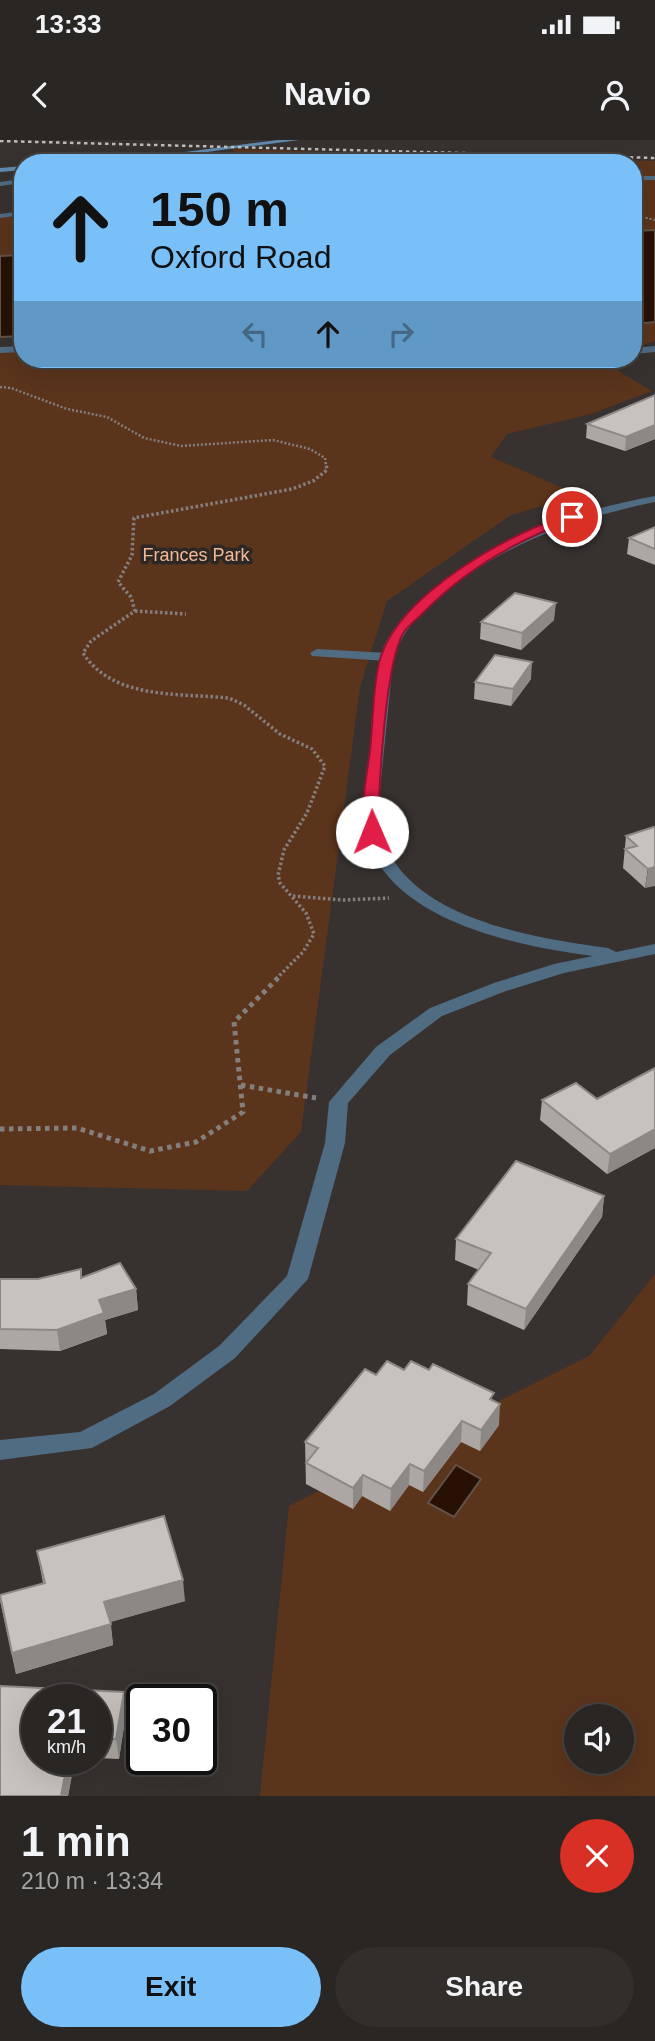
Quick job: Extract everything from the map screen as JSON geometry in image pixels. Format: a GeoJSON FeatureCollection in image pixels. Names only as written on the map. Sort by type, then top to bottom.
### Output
{"type":"FeatureCollection","features":[{"type":"Feature","properties":{"kind":"main road"},"geometry":{"type":"LineString","coordinates":[[142,154],[259,140]]}},
{"type":"Feature","properties":{"kind":"main road"},"geometry":{"type":"LineString","coordinates":[[179,154],[296,140]]}},
{"type":"Feature","properties":{"kind":"street"},"geometry":{"type":"LineString","coordinates":[[625,954],[562,948],[505,933],[458,918],[421,897],[399,880],[382,857],[372,832],[371,802],[387,657],[399,631],[416,611],[458,574],[485,556],[542,528],[608,508],[655,499]]}},
{"type":"Feature","properties":{"kind":"street"},"geometry":{"type":"LineString","coordinates":[[317,653],[387,657]]}},
{"type":"Feature","properties":{"kind":"street"},"geometry":{"type":"LineString","coordinates":[[0,1450],[84,1441],[162,1400],[235,1343],[297,1279],[335,1143],[339,1102],[383,1051],[436,1012],[500,987],[559,968],[655,949]]}},
{"type":"Feature","properties":{"kind":"path"},"geometry":{"type":"LineString","coordinates":[[0,387],[11,388],[67,409],[107,417],[144,438],[181,446],[273,440],[310,449],[325,458],[327,470],[322,477],[287,490],[226,503],[163,509],[134,518],[130,529],[132,559],[118,582],[131,597],[135,611]]}},
{"type":"Feature","properties":{"kind":"path"},"geometry":{"type":"LineString","coordinates":[[0,1129],[77,1128],[150,1151],[197,1142],[243,1112],[234,1022],[303,953],[314,934],[306,913],[280,883],[278,875],[284,850],[307,813],[315,793],[325,766],[322,758],[311,747],[279,733],[244,703],[229,698],[120,686],[98,674],[86,663],[83,653],[91,641],[135,611],[187,614]]}},
{"type":"Feature","properties":{"kind":"path"},"geometry":{"type":"LineString","coordinates":[[292,896],[343,900],[421,897]]}},
{"type":"Feature","properties":{"kind":"path"},"geometry":{"type":"LineString","coordinates":[[241,1085],[339,1102]]}},
{"type":"Feature","properties":{"kind":"green space"},"geometry":{"type":"Polygon","coordinates":[[[231,149],[408,154],[238,154],[231,149]]]}},
{"type":"Feature","properties":{"kind":"green space"},"geometry":{"type":"Polygon","coordinates":[[[642,161],[655,161],[655,230],[642,231],[642,161]]]}},
{"type":"Feature","properties":{"kind":"green space"},"geometry":{"type":"Polygon","coordinates":[[[14,216],[14,255],[0,256],[0,218],[14,216]]]}},
{"type":"Feature","properties":{"kind":"green space"},"geometry":{"type":"Polygon","coordinates":[[[655,322],[655,341],[642,345],[642,323],[655,322]]]}},
{"type":"Feature","properties":{"kind":"green space","name":"Frances Park"},"geometry":{"type":"Polygon","coordinates":[[[14,349],[14,368],[613,368],[652,391],[591,414],[507,434],[491,457],[579,495],[511,515],[387,601],[360,687],[301,1132],[247,1191],[0,1185],[0,351],[14,349]]]}},
{"type":"Feature","properties":{"kind":"green space"},"geometry":{"type":"Polygon","coordinates":[[[655,1274],[655,1796],[260,1796],[289,1506],[589,1356],[655,1274]]]}},
{"type":"Feature","properties":{"kind":"shaded area"},"geometry":{"type":"Polygon","coordinates":[[[655,230],[655,322],[642,323],[642,231],[655,230]]]}},
{"type":"Feature","properties":{"kind":"shaded area"},"geometry":{"type":"Polygon","coordinates":[[[14,255],[14,336],[0,337],[0,256],[14,255]]]}},
{"type":"Feature","properties":{"kind":"shaded area"},"geometry":{"type":"Polygon","coordinates":[[[456,1465],[481,1479],[454,1517],[428,1503],[456,1465]]]}},
{"type":"Feature","properties":{"kind":"building"},"geometry":{"type":"Polygon","coordinates":[[[655,395],[655,425],[626,437],[587,424],[655,395]]]}},
{"type":"Feature","properties":{"kind":"building"},"geometry":{"type":"Polygon","coordinates":[[[655,527],[655,549],[629,538],[655,527]]]}},
{"type":"Feature","properties":{"kind":"building"},"geometry":{"type":"Polygon","coordinates":[[[515,593],[556,603],[522,633],[481,622],[515,593]]]}},
{"type":"Feature","properties":{"kind":"building"},"geometry":{"type":"Polygon","coordinates":[[[495,655],[532,662],[513,689],[475,682],[495,655]]]}},
{"type":"Feature","properties":{"kind":"building"},"geometry":{"type":"Polygon","coordinates":[[[654,827],[655,867],[648,869],[625,849],[637,846],[626,836],[654,827]]]}},
{"type":"Feature","properties":{"kind":"building"},"geometry":{"type":"Polygon","coordinates":[[[655,1068],[655,1129],[610,1154],[542,1100],[576,1083],[597,1099],[655,1068]]]}},
{"type":"Feature","properties":{"kind":"building"},"geometry":{"type":"Polygon","coordinates":[[[516,1161],[604,1196],[526,1309],[468,1284],[491,1253],[456,1239],[516,1161]]]}},
{"type":"Feature","properties":{"kind":"building"},"geometry":{"type":"Polygon","coordinates":[[[120,1263],[136,1289],[99,1300],[104,1313],[57,1330],[0,1329],[0,1279],[38,1279],[81,1269],[81,1278],[120,1263]]]}},
{"type":"Feature","properties":{"kind":"building"},"geometry":{"type":"Polygon","coordinates":[[[387,1361],[404,1370],[411,1361],[429,1370],[433,1364],[494,1393],[490,1399],[500,1404],[481,1430],[462,1421],[424,1471],[410,1464],[391,1489],[363,1475],[353,1488],[306,1463],[318,1448],[305,1442],[365,1369],[376,1375],[387,1361]]]}},
{"type":"Feature","properties":{"kind":"building"},"geometry":{"type":"Polygon","coordinates":[[[164,1516],[183,1580],[104,1602],[111,1624],[12,1653],[0,1595],[45,1583],[37,1551],[164,1516]]]}},
{"type":"Feature","properties":{"kind":"building"},"geometry":{"type":"Polygon","coordinates":[[[0,1686],[21,1687],[21,1775],[65,1775],[61,1796],[0,1796],[0,1686]]]}},
{"type":"Feature","properties":{"kind":"building"},"geometry":{"type":"Polygon","coordinates":[[[112,1691],[124,1692],[116,1739],[112,1739],[112,1691]]]}},
{"type":"Feature","properties":{"kind":"railway"},"geometry":{"type":"LineString","coordinates":[[0,141],[501,154]]}},
{"type":"Feature","properties":{"kind":"railway"},"geometry":{"type":"LineString","coordinates":[[642,158],[655,158]]}},
{"type":"Feature","properties":{"kind":"route"},"geometry":{"type":"LineString","coordinates":[[372,832],[371,802],[387,657],[399,631],[437,592],[485,556],[542,528],[572,517]]}}]}
